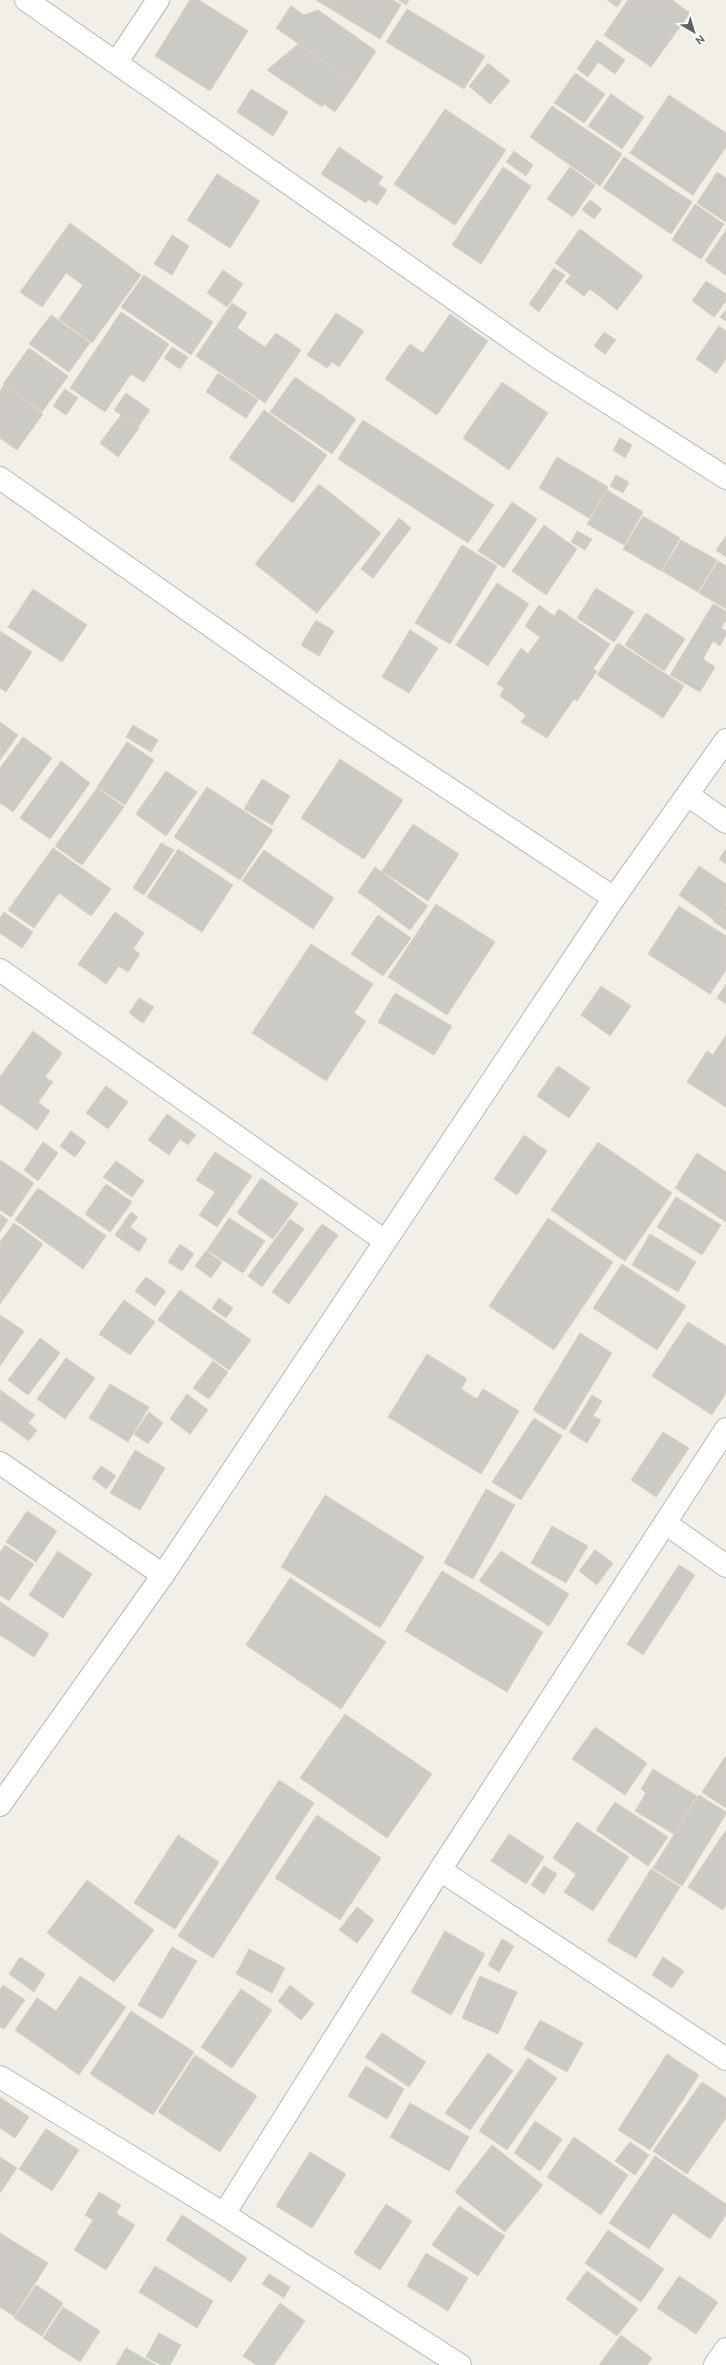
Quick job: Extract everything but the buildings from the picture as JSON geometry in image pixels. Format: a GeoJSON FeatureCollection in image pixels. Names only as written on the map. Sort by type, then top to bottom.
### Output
{"type":"FeatureCollection","features":[{"type":"Feature","properties":{"kind":"street"},"geometry":{"type":"LineString","coordinates":[[26,0],[543,361],[726,478]]}},
{"type":"Feature","properties":{"kind":"street"},"geometry":{"type":"LineString","coordinates":[[116,63],[158,0]]}},
{"type":"Feature","properties":{"kind":"street"},"geometry":{"type":"LineString","coordinates":[[0,478],[340,716],[614,898]]}},
{"type":"Feature","properties":{"kind":"street"},"geometry":{"type":"LineString","coordinates":[[0,1805],[163,1575],[614,898],[726,740]]}},
{"type":"Feature","properties":{"kind":"street"},"geometry":{"type":"LineString","coordinates":[[688,795],[726,822]]}},
{"type":"Feature","properties":{"kind":"street"},"geometry":{"type":"LineString","coordinates":[[0,970],[385,1241]]}},
{"type":"Feature","properties":{"kind":"street"},"geometry":{"type":"LineString","coordinates":[[224,2214],[440,1870],[726,1429]]}},
{"type":"Feature","properties":{"kind":"street"},"geometry":{"type":"LineString","coordinates":[[0,1463],[163,1575]]}},
{"type":"Feature","properties":{"kind":"street"},"geometry":{"type":"LineString","coordinates":[[665,1523],[726,1566]]}},
{"type":"Feature","properties":{"kind":"street"},"geometry":{"type":"LineString","coordinates":[[440,1870],[726,2059]]}},
{"type":"Feature","properties":{"kind":"street"},"geometry":{"type":"LineString","coordinates":[[0,2077],[224,2214],[460,2365]]}},
{"type":"Feature","properties":{"kind":"street"},"geometry":{"type":"LineString","coordinates":[[715,2365],[726,2349]]}}]}
